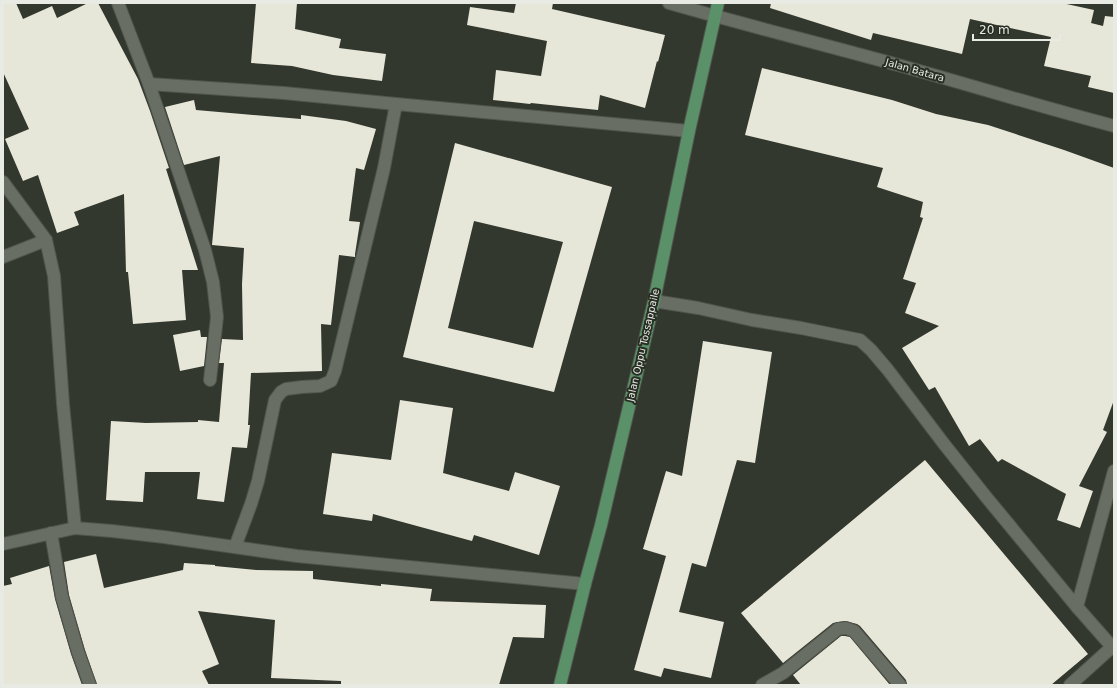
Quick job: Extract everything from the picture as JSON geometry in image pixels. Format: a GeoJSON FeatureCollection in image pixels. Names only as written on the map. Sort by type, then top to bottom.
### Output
{"type":"FeatureCollection","features":[{"type":"Feature","properties":{"kind":"main road","name":"Jalan Oppu Tossappaile"},"geometry":{"type":"LineString","coordinates":[[560,685],[603,517],[654,301],[689,131],[718,3]]}},
{"type":"Feature","properties":{"kind":"street"},"geometry":{"type":"LineString","coordinates":[[118,3],[149,84],[205,250],[213,282],[217,317],[210,380]]}},
{"type":"Feature","properties":{"kind":"street","name":"Jalan Batara"},"geometry":{"type":"LineString","coordinates":[[669,3],[1114,126]]}},
{"type":"Feature","properties":{"kind":"street"},"geometry":{"type":"LineString","coordinates":[[149,84],[284,93],[689,131]]}},
{"type":"Feature","properties":{"kind":"street"},"geometry":{"type":"LineString","coordinates":[[235,547],[258,481],[275,400],[281,392],[286,389],[320,386],[331,381],[336,371],[384,168],[396,104]]}},
{"type":"Feature","properties":{"kind":"street"},"geometry":{"type":"LineString","coordinates":[[3,182],[46,240],[54,276],[63,404],[75,528]]}},
{"type":"Feature","properties":{"kind":"street"},"geometry":{"type":"LineString","coordinates":[[3,257],[46,240]]}},
{"type":"Feature","properties":{"kind":"street"},"geometry":{"type":"LineString","coordinates":[[654,301],[698,308],[752,320],[860,340],[871,350],[982,492],[1113,648],[1070,685]]}},
{"type":"Feature","properties":{"kind":"street"},"geometry":{"type":"LineString","coordinates":[[1077,606],[1114,471]]}},
{"type":"Feature","properties":{"kind":"street"},"geometry":{"type":"LineString","coordinates":[[3,544],[75,528],[142,534],[297,556],[585,584]]}},
{"type":"Feature","properties":{"kind":"street"},"geometry":{"type":"LineString","coordinates":[[50,533],[62,597],[78,652],[90,685]]}},
{"type":"Feature","properties":{"kind":"street"},"geometry":{"type":"LineString","coordinates":[[762,685],[783,673],[838,629],[846,628],[854,631],[900,685]]}},
{"type":"Feature","properties":{"kind":"building"},"geometry":{"type":"Polygon","coordinates":[[[3,3],[16,3],[23,19],[52,6],[57,18],[88,3],[98,3],[138,79],[150,111],[169,168],[166,169],[198,270],[182,270],[186,320],[133,324],[128,272],[126,272],[124,194],[74,212],[79,225],[57,233],[38,175],[23,181],[5,139],[29,129],[3,72],[3,3]]]}},
{"type":"Feature","properties":{"kind":"building"},"geometry":{"type":"Polygon","coordinates":[[[256,3],[297,3],[295,29],[341,39],[339,48],[386,54],[382,81],[333,75],[292,66],[251,63],[256,3]]]}},
{"type":"Feature","properties":{"kind":"building"},"geometry":{"type":"Polygon","coordinates":[[[516,3],[553,3],[552,9],[665,35],[645,108],[600,95],[598,110],[493,100],[496,70],[541,76],[547,41],[467,25],[470,7],[514,13],[516,3]]]}},
{"type":"Feature","properties":{"kind":"building"},"geometry":{"type":"Polygon","coordinates":[[[771,3],[1062,3],[1094,10],[1091,23],[1103,26],[1105,16],[1114,17],[1114,93],[1088,87],[1091,76],[1044,66],[1051,37],[970,19],[962,54],[873,33],[871,40],[770,8],[771,3]]]}},
{"type":"Feature","properties":{"kind":"building"},"geometry":{"type":"Polygon","coordinates":[[[762,68],[892,100],[936,114],[988,125],[1114,168],[1114,400],[1103,430],[1107,432],[1079,486],[1093,491],[1080,528],[1057,520],[1066,494],[1002,459],[998,462],[980,439],[969,446],[935,387],[929,390],[902,348],[939,326],[905,313],[916,283],[903,279],[923,218],[920,217],[923,202],[877,187],[883,168],[745,135],[762,68]]]}},
{"type":"Feature","properties":{"kind":"building"},"geometry":{"type":"Polygon","coordinates":[[[194,100],[196,110],[301,119],[301,115],[346,121],[376,129],[364,170],[356,168],[349,221],[360,222],[355,257],[339,255],[331,325],[321,324],[322,371],[251,373],[248,425],[250,425],[247,448],[232,447],[224,502],[197,499],[200,472],[145,472],[143,502],[106,500],[111,421],[146,423],[198,422],[198,420],[219,422],[224,363],[219,363],[222,339],[243,340],[242,284],[244,248],[212,245],[220,156],[184,165],[165,107],[194,100]]]}},
{"type":"Feature","properties":{"kind":"building"},"geometry":{"type":"Polygon","coordinates":[[[455,143],[612,187],[554,392],[403,357],[455,143]],[[474,221],[448,328],[533,348],[563,242],[474,221]]]}},
{"type":"Feature","properties":{"kind":"building"},"geometry":{"type":"Polygon","coordinates":[[[200,330],[201,337],[207,337],[204,366],[180,371],[173,335],[200,330]]]}},
{"type":"Feature","properties":{"kind":"building"},"geometry":{"type":"Polygon","coordinates":[[[703,341],[772,352],[755,463],[737,460],[706,567],[692,563],[679,612],[724,622],[711,678],[664,668],[661,677],[634,670],[666,556],[643,549],[666,471],[682,476],[703,341]]]}},
{"type":"Feature","properties":{"kind":"building"},"geometry":{"type":"Polygon","coordinates":[[[400,400],[453,408],[443,473],[509,491],[515,472],[560,486],[539,555],[474,535],[472,541],[373,514],[372,521],[323,514],[332,453],[391,460],[400,400]]]}},
{"type":"Feature","properties":{"kind":"building"},"geometry":{"type":"Polygon","coordinates":[[[925,460],[1088,654],[1051,685],[907,685],[906,680],[860,626],[845,621],[833,623],[783,663],[741,613],[925,460]]]}},
{"type":"Feature","properties":{"kind":"building"},"geometry":{"type":"Polygon","coordinates":[[[96,554],[104,588],[183,570],[184,563],[256,570],[313,571],[313,579],[381,586],[381,584],[432,589],[430,601],[546,605],[544,638],[513,637],[499,685],[341,685],[341,681],[271,678],[275,620],[198,611],[219,664],[202,671],[209,685],[97,685],[69,595],[64,562],[96,554]]]}},
{"type":"Feature","properties":{"kind":"building"},"geometry":{"type":"Polygon","coordinates":[[[49,566],[55,599],[71,654],[82,685],[3,685],[3,586],[12,584],[10,578],[49,566]]]}},
{"type":"Feature","properties":{"kind":"building"},"geometry":{"type":"Polygon","coordinates":[[[841,636],[850,637],[890,685],[801,685],[793,675],[841,636]]]}}]}
